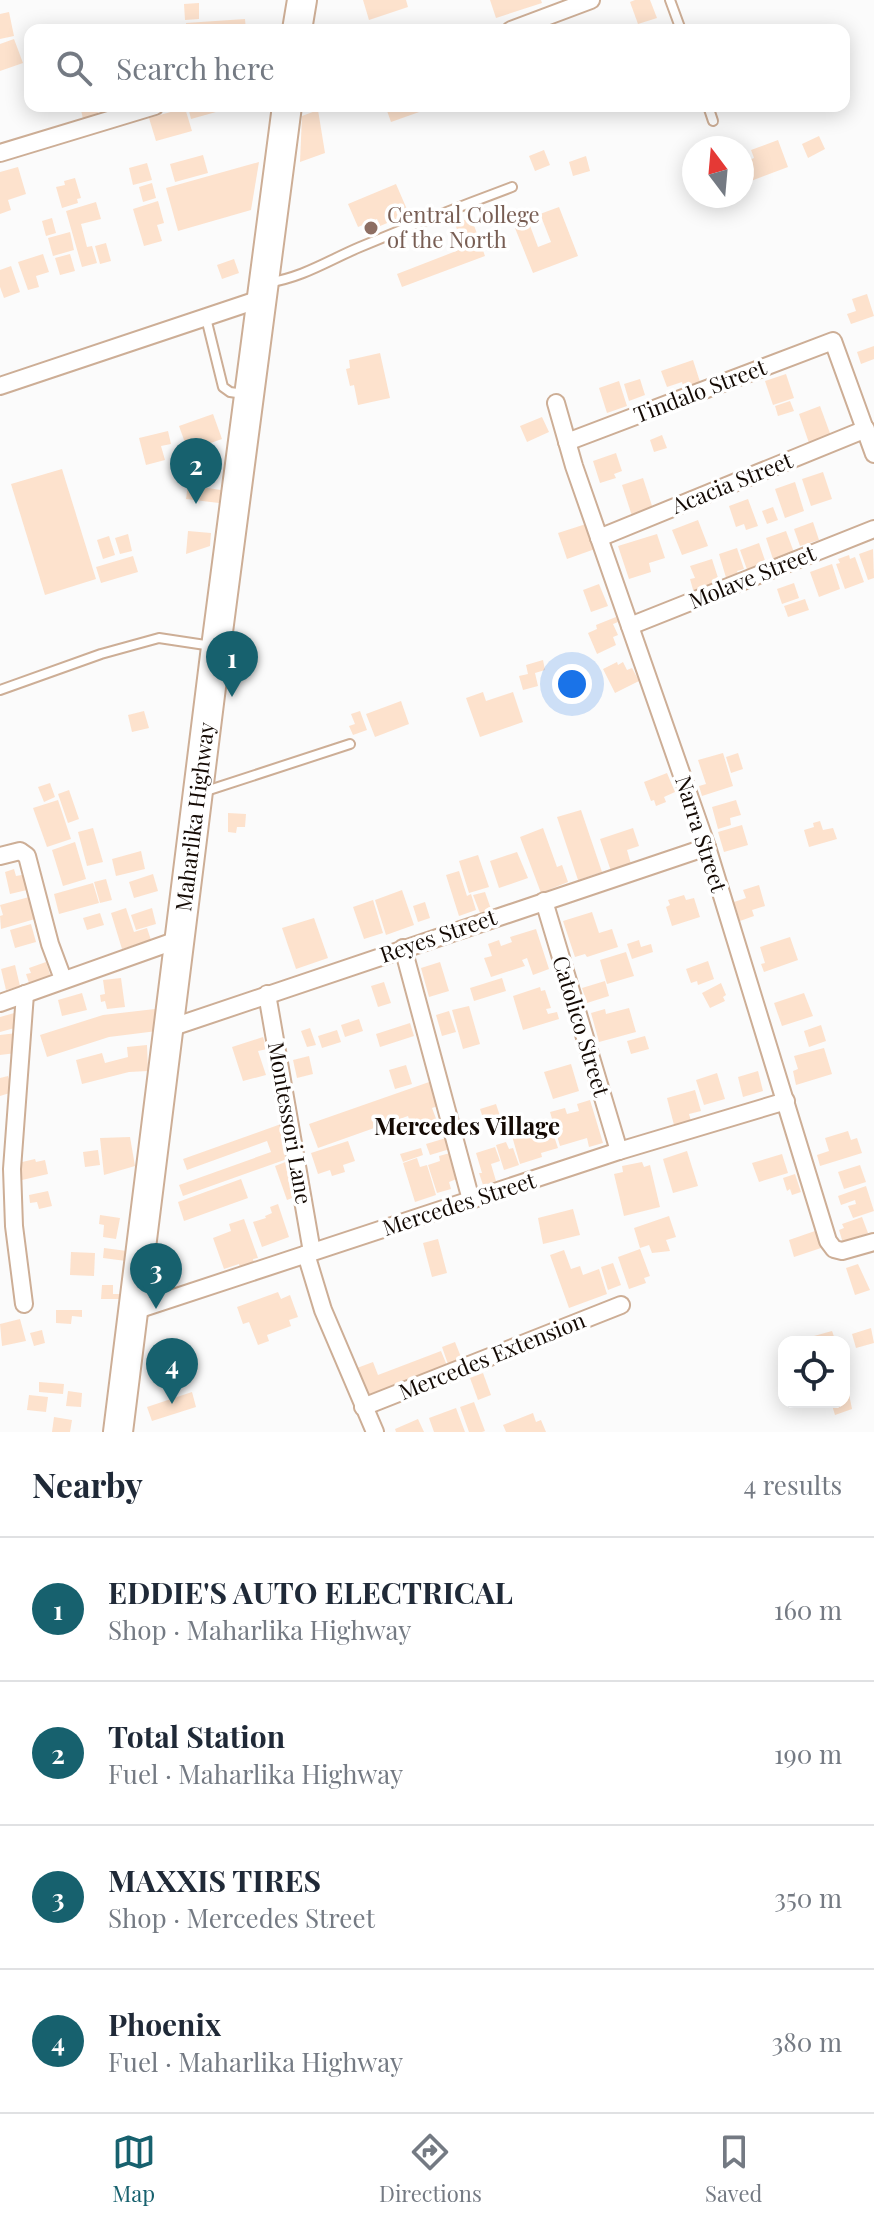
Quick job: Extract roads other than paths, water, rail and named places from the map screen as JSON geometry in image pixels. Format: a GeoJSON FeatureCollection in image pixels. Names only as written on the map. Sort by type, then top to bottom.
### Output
{"type":"FeatureCollection","features":[{"type":"Feature","properties":{"kind":"highway"},"geometry":{"type":"LineString","coordinates":[[298,24],[302,0]]}},
{"type":"Feature","properties":{"kind":"highway","name":"Maharlika Highway"},"geometry":{"type":"LineString","coordinates":[[118,1432],[216,647],[289,112]]}},
{"type":"Feature","properties":{"kind":"street"},"geometry":{"type":"LineString","coordinates":[[527,24],[591,0]]}},
{"type":"Feature","properties":{"kind":"street"},"geometry":{"type":"LineString","coordinates":[[0,153],[135,112]]}},
{"type":"Feature","properties":{"kind":"street"},"geometry":{"type":"LineString","coordinates":[[0,386],[206,317],[264,290]]}},
{"type":"Feature","properties":{"kind":"street","name":"Tindalo Street"},"geometry":{"type":"LineString","coordinates":[[567,442],[833,341],[866,429]]}},
{"type":"Feature","properties":{"kind":"street","name":"Narra Street"},"geometry":{"type":"LineString","coordinates":[[556,403],[599,538],[707,847],[828,1241],[836,1250],[874,1242]]}},
{"type":"Feature","properties":{"kind":"street"},"geometry":{"type":"LineString","coordinates":[[866,429],[874,454]]}},
{"type":"Feature","properties":{"kind":"street","name":"Acacia Street"},"geometry":{"type":"LineString","coordinates":[[599,538],[866,429]]}},
{"type":"Feature","properties":{"kind":"street","name":"Molave Street"},"geometry":{"type":"LineString","coordinates":[[630,626],[874,529]]}},
{"type":"Feature","properties":{"kind":"street","name":"Reyes Street"},"geometry":{"type":"LineString","coordinates":[[170,1028],[707,847]]}},
{"type":"Feature","properties":{"kind":"street"},"geometry":{"type":"LineString","coordinates":[[0,856],[20,851],[27,856],[50,944],[63,979]]}},
{"type":"Feature","properties":{"kind":"street","name":"Catolico Street"},"geometry":{"type":"LineString","coordinates":[[544,901],[619,1151]]}},
{"type":"Feature","properties":{"kind":"street"},"geometry":{"type":"LineString","coordinates":[[0,1003],[180,939]]}},
{"type":"Feature","properties":{"kind":"street"},"geometry":{"type":"LineString","coordinates":[[403,948],[471,1200]]}},
{"type":"Feature","properties":{"kind":"street"},"geometry":{"type":"LineString","coordinates":[[24,1304],[14,1226],[12,1169],[25,994]]}},
{"type":"Feature","properties":{"kind":"street","name":"Montessori Lane"},"geometry":{"type":"LineString","coordinates":[[267,994],[309,1253]]}},
{"type":"Feature","properties":{"kind":"street","name":"Mercedes Street"},"geometry":{"type":"LineString","coordinates":[[134,1311],[619,1151],[786,1101]]}},
{"type":"Feature","properties":{"kind":"street"},"geometry":{"type":"LineString","coordinates":[[309,1253],[323,1310],[375,1432]]}},
{"type":"Feature","properties":{"kind":"street","name":"Mercedes Extension"},"geometry":{"type":"LineString","coordinates":[[363,1407],[621,1305]]}},
{"type":"Feature","properties":{"kind":"lane"},"geometry":{"type":"LineString","coordinates":[[670,0],[679,24]]}},
{"type":"Feature","properties":{"kind":"lane"},"geometry":{"type":"LineString","coordinates":[[710,112],[713,121]]}},
{"type":"Feature","properties":{"kind":"lane"},"geometry":{"type":"LineString","coordinates":[[264,290],[355,249],[512,187]]}},
{"type":"Feature","properties":{"kind":"lane"},"geometry":{"type":"LineString","coordinates":[[206,317],[223,387],[230,392],[250,395]]}},
{"type":"Feature","properties":{"kind":"lane"},"geometry":{"type":"LineString","coordinates":[[0,690],[101,654],[159,638],[216,647]]}},
{"type":"Feature","properties":{"kind":"lane"},"geometry":{"type":"LineString","coordinates":[[198,794],[350,744]]}},
{"type":"Feature","properties":{"kind":"place","name":"Central College of the North"},"geometry":{"type":"Point","coordinates":[371,228]}},
{"type":"Feature","properties":{"kind":"place","name":"Total Station"},"geometry":{"type":"Point","coordinates":[196,504]}},
{"type":"Feature","properties":{"kind":"place","name":"EDDIE'S AUTO ELECTRICAL"},"geometry":{"type":"Point","coordinates":[232,697]}},
{"type":"Feature","properties":{"kind":"place","name":"MAXXIS TIRES"},"geometry":{"type":"Point","coordinates":[156,1309]}},
{"type":"Feature","properties":{"kind":"place","name":"Phoenix"},"geometry":{"type":"Point","coordinates":[172,1404]}},
{"type":"Feature","properties":{"kind":"district","name":"Mercedes Village"},"geometry":{"type":"Point","coordinates":[467,1127]}}]}
